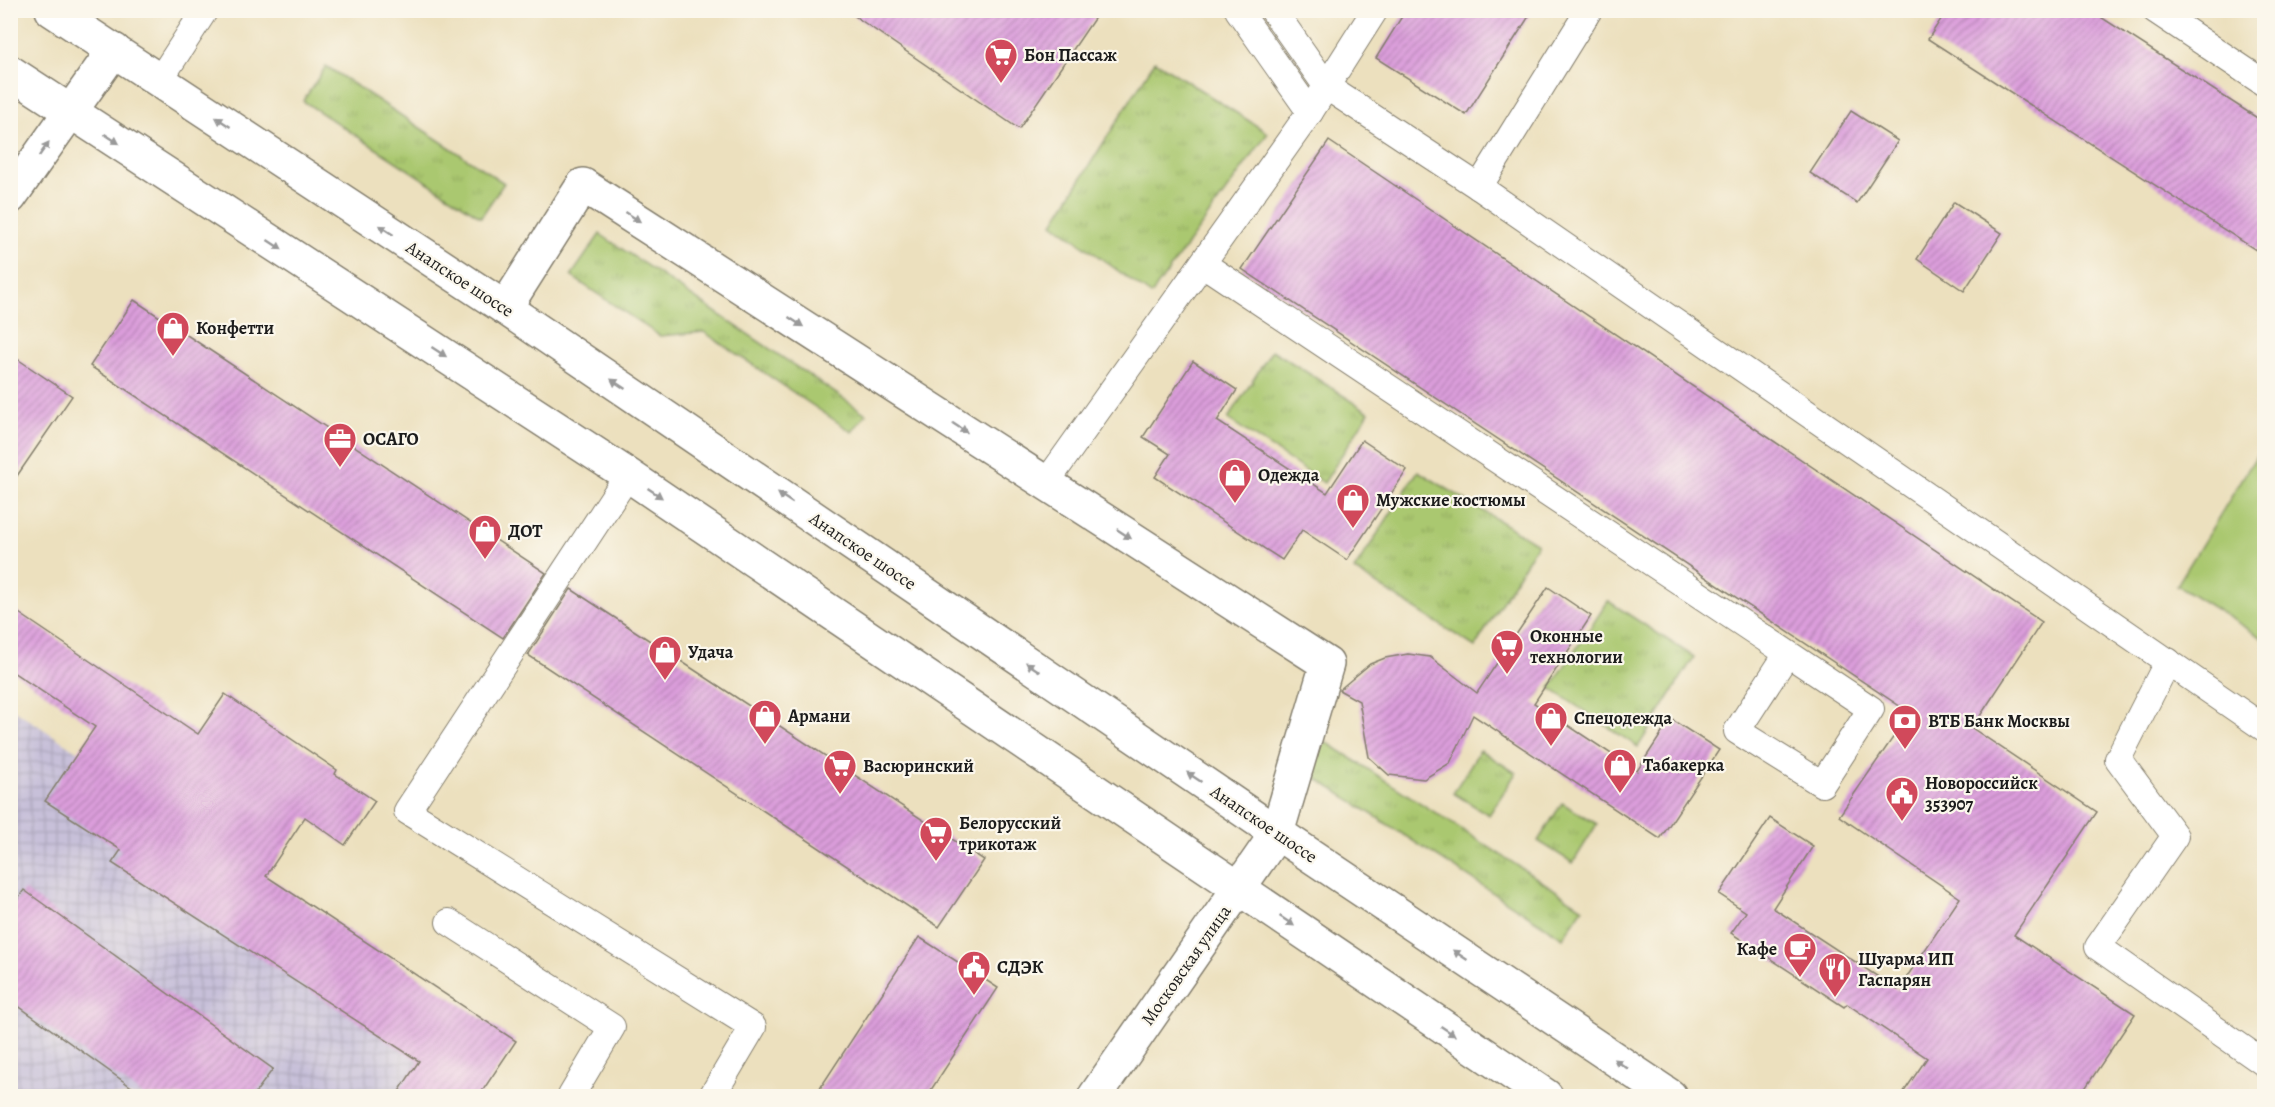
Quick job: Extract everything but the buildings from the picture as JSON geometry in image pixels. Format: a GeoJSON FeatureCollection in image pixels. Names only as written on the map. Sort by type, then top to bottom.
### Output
{"type":"FeatureCollection","features":[{"type":"Feature","properties":{"kind":"main road","name":"Анапское шоссе"},"geometry":{"type":"LineString","coordinates":[[52,10],[505,308],[1277,833],[1670,1096]]}},
{"type":"Feature","properties":{"kind":"main road"},"geometry":{"type":"LineString","coordinates":[[10,197],[114,50]]}},
{"type":"Feature","properties":{"kind":"main road"},"geometry":{"type":"LineString","coordinates":[[10,72],[628,475],[1546,1096]]}},
{"type":"Feature","properties":{"kind":"main road"},"geometry":{"type":"LineString","coordinates":[[505,308],[583,185],[1046,483]]}},
{"type":"Feature","properties":{"kind":"main road","name":"Московская улица"},"geometry":{"type":"LineString","coordinates":[[1046,483],[1327,664],[1277,833],[1095,1096]]}},
{"type":"Feature","properties":{"kind":"lane"},"geometry":{"type":"LineString","coordinates":[[159,81],[205,10]]}},
{"type":"Feature","properties":{"kind":"lane"},"geometry":{"type":"LineString","coordinates":[[1238,10],[1310,112]]}},
{"type":"Feature","properties":{"kind":"lane"},"geometry":{"type":"LineString","coordinates":[[1273,10],[1327,87],[1479,187],[2265,728]]}},
{"type":"Feature","properties":{"kind":"lane"},"geometry":{"type":"LineString","coordinates":[[1046,483],[1310,112],[1375,10]]}},
{"type":"Feature","properties":{"kind":"lane"},"geometry":{"type":"LineString","coordinates":[[1479,187],[1589,10]]}},
{"type":"Feature","properties":{"kind":"lane"},"geometry":{"type":"LineString","coordinates":[[2155,10],[2265,82]]}},
{"type":"Feature","properties":{"kind":"lane"},"geometry":{"type":"LineString","coordinates":[[1203,264],[1871,709],[1821,784],[1737,731],[1786,654]]}},
{"type":"Feature","properties":{"kind":"lane"},"geometry":{"type":"LineString","coordinates":[[628,475],[407,811],[753,1027],[712,1096]]}},
{"type":"Feature","properties":{"kind":"lane"},"geometry":{"type":"LineString","coordinates":[[2168,661],[2118,759],[2175,836],[2098,947],[2265,1063]]}},
{"type":"Feature","properties":{"kind":"lane"},"geometry":{"type":"LineString","coordinates":[[449,922],[612,1027],[571,1096]]}},
{"type":"Feature","properties":{"kind":"shaded area"},"geometry":{"type":"Polygon","coordinates":[[[10,707],[516,1041],[479,1096],[11,1096],[10,707]]]}},
{"type":"Feature","properties":{"kind":"green space"},"geometry":{"type":"Polygon","coordinates":[[[1155,61],[1268,133],[1151,295],[1053,223],[1155,61]]]}},
{"type":"Feature","properties":{"kind":"green space"},"geometry":{"type":"Polygon","coordinates":[[[326,66],[504,183],[481,217],[303,101],[326,66]]]}},
{"type":"Feature","properties":{"kind":"green space"},"geometry":{"type":"Polygon","coordinates":[[[600,234],[866,414],[852,432],[704,332],[660,336],[571,276],[600,234]]]}},
{"type":"Feature","properties":{"kind":"green space"},"geometry":{"type":"Polygon","coordinates":[[[1272,350],[1369,412],[1324,483],[1228,419],[1272,350]]]}},
{"type":"Feature","properties":{"kind":"green space"},"geometry":{"type":"Polygon","coordinates":[[[2260,450],[2264,453],[2264,639],[2177,585],[2260,450]]]}},
{"type":"Feature","properties":{"kind":"green space"},"geometry":{"type":"Polygon","coordinates":[[[1418,471],[1537,544],[1475,647],[1354,570],[1418,471]]]}},
{"type":"Feature","properties":{"kind":"green space"},"geometry":{"type":"Polygon","coordinates":[[[1608,601],[1694,657],[1638,747],[1550,688],[1608,601]]]}},
{"type":"Feature","properties":{"kind":"green space"},"geometry":{"type":"Polygon","coordinates":[[[1326,742],[1583,908],[1563,938],[1305,771],[1326,742]]]}},
{"type":"Feature","properties":{"kind":"green space"},"geometry":{"type":"Polygon","coordinates":[[[1480,750],[1516,773],[1489,815],[1453,793],[1480,750]]]}},
{"type":"Feature","properties":{"kind":"green space"},"geometry":{"type":"Polygon","coordinates":[[[1562,803],[1597,824],[1573,863],[1538,841],[1562,803]]]}},
{"type":"Feature","properties":{"kind":"place","name":"Бон Пассаж"},"geometry":{"type":"Point","coordinates":[1001,84]}},
{"type":"Feature","properties":{"kind":"place","name":"Конфетти"},"geometry":{"type":"Point","coordinates":[173,357]}},
{"type":"Feature","properties":{"kind":"place","name":"ОСАГО"},"geometry":{"type":"Point","coordinates":[340,468]}},
{"type":"Feature","properties":{"kind":"place","name":"Одежда"},"geometry":{"type":"Point","coordinates":[1235,504]}},
{"type":"Feature","properties":{"kind":"place","name":"Мужские костюмы"},"geometry":{"type":"Point","coordinates":[1353,529]}},
{"type":"Feature","properties":{"kind":"place","name":"ДОТ"},"geometry":{"type":"Point","coordinates":[485,560]}},
{"type":"Feature","properties":{"kind":"place","name":"Оконные технологии"},"geometry":{"type":"Point","coordinates":[1507,675]}},
{"type":"Feature","properties":{"kind":"place","name":"Удача"},"geometry":{"type":"Point","coordinates":[665,681]}},
{"type":"Feature","properties":{"kind":"place","name":"Армани"},"geometry":{"type":"Point","coordinates":[765,745]}},
{"type":"Feature","properties":{"kind":"place","name":"Спецодежда"},"geometry":{"type":"Point","coordinates":[1551,747]}},
{"type":"Feature","properties":{"kind":"place","name":"ВТБ Банк Москвы"},"geometry":{"type":"Point","coordinates":[1905,750]}},
{"type":"Feature","properties":{"kind":"place","name":"Табакерка"},"geometry":{"type":"Point","coordinates":[1620,794]}},
{"type":"Feature","properties":{"kind":"place","name":"Васюринский"},"geometry":{"type":"Point","coordinates":[840,795]}},
{"type":"Feature","properties":{"kind":"place","name":"Новороссийск 353907"},"geometry":{"type":"Point","coordinates":[1902,822]}},
{"type":"Feature","properties":{"kind":"place","name":"Белорусский трикотаж"},"geometry":{"type":"Point","coordinates":[936,862]}},
{"type":"Feature","properties":{"kind":"place","name":"Кафе"},"geometry":{"type":"Point","coordinates":[1800,978]}},
{"type":"Feature","properties":{"kind":"place","name":"СДЭК"},"geometry":{"type":"Point","coordinates":[974,996]}},
{"type":"Feature","properties":{"kind":"place","name":"Шуарма ИП Гаспарян"},"geometry":{"type":"Point","coordinates":[1835,998]}}]}
